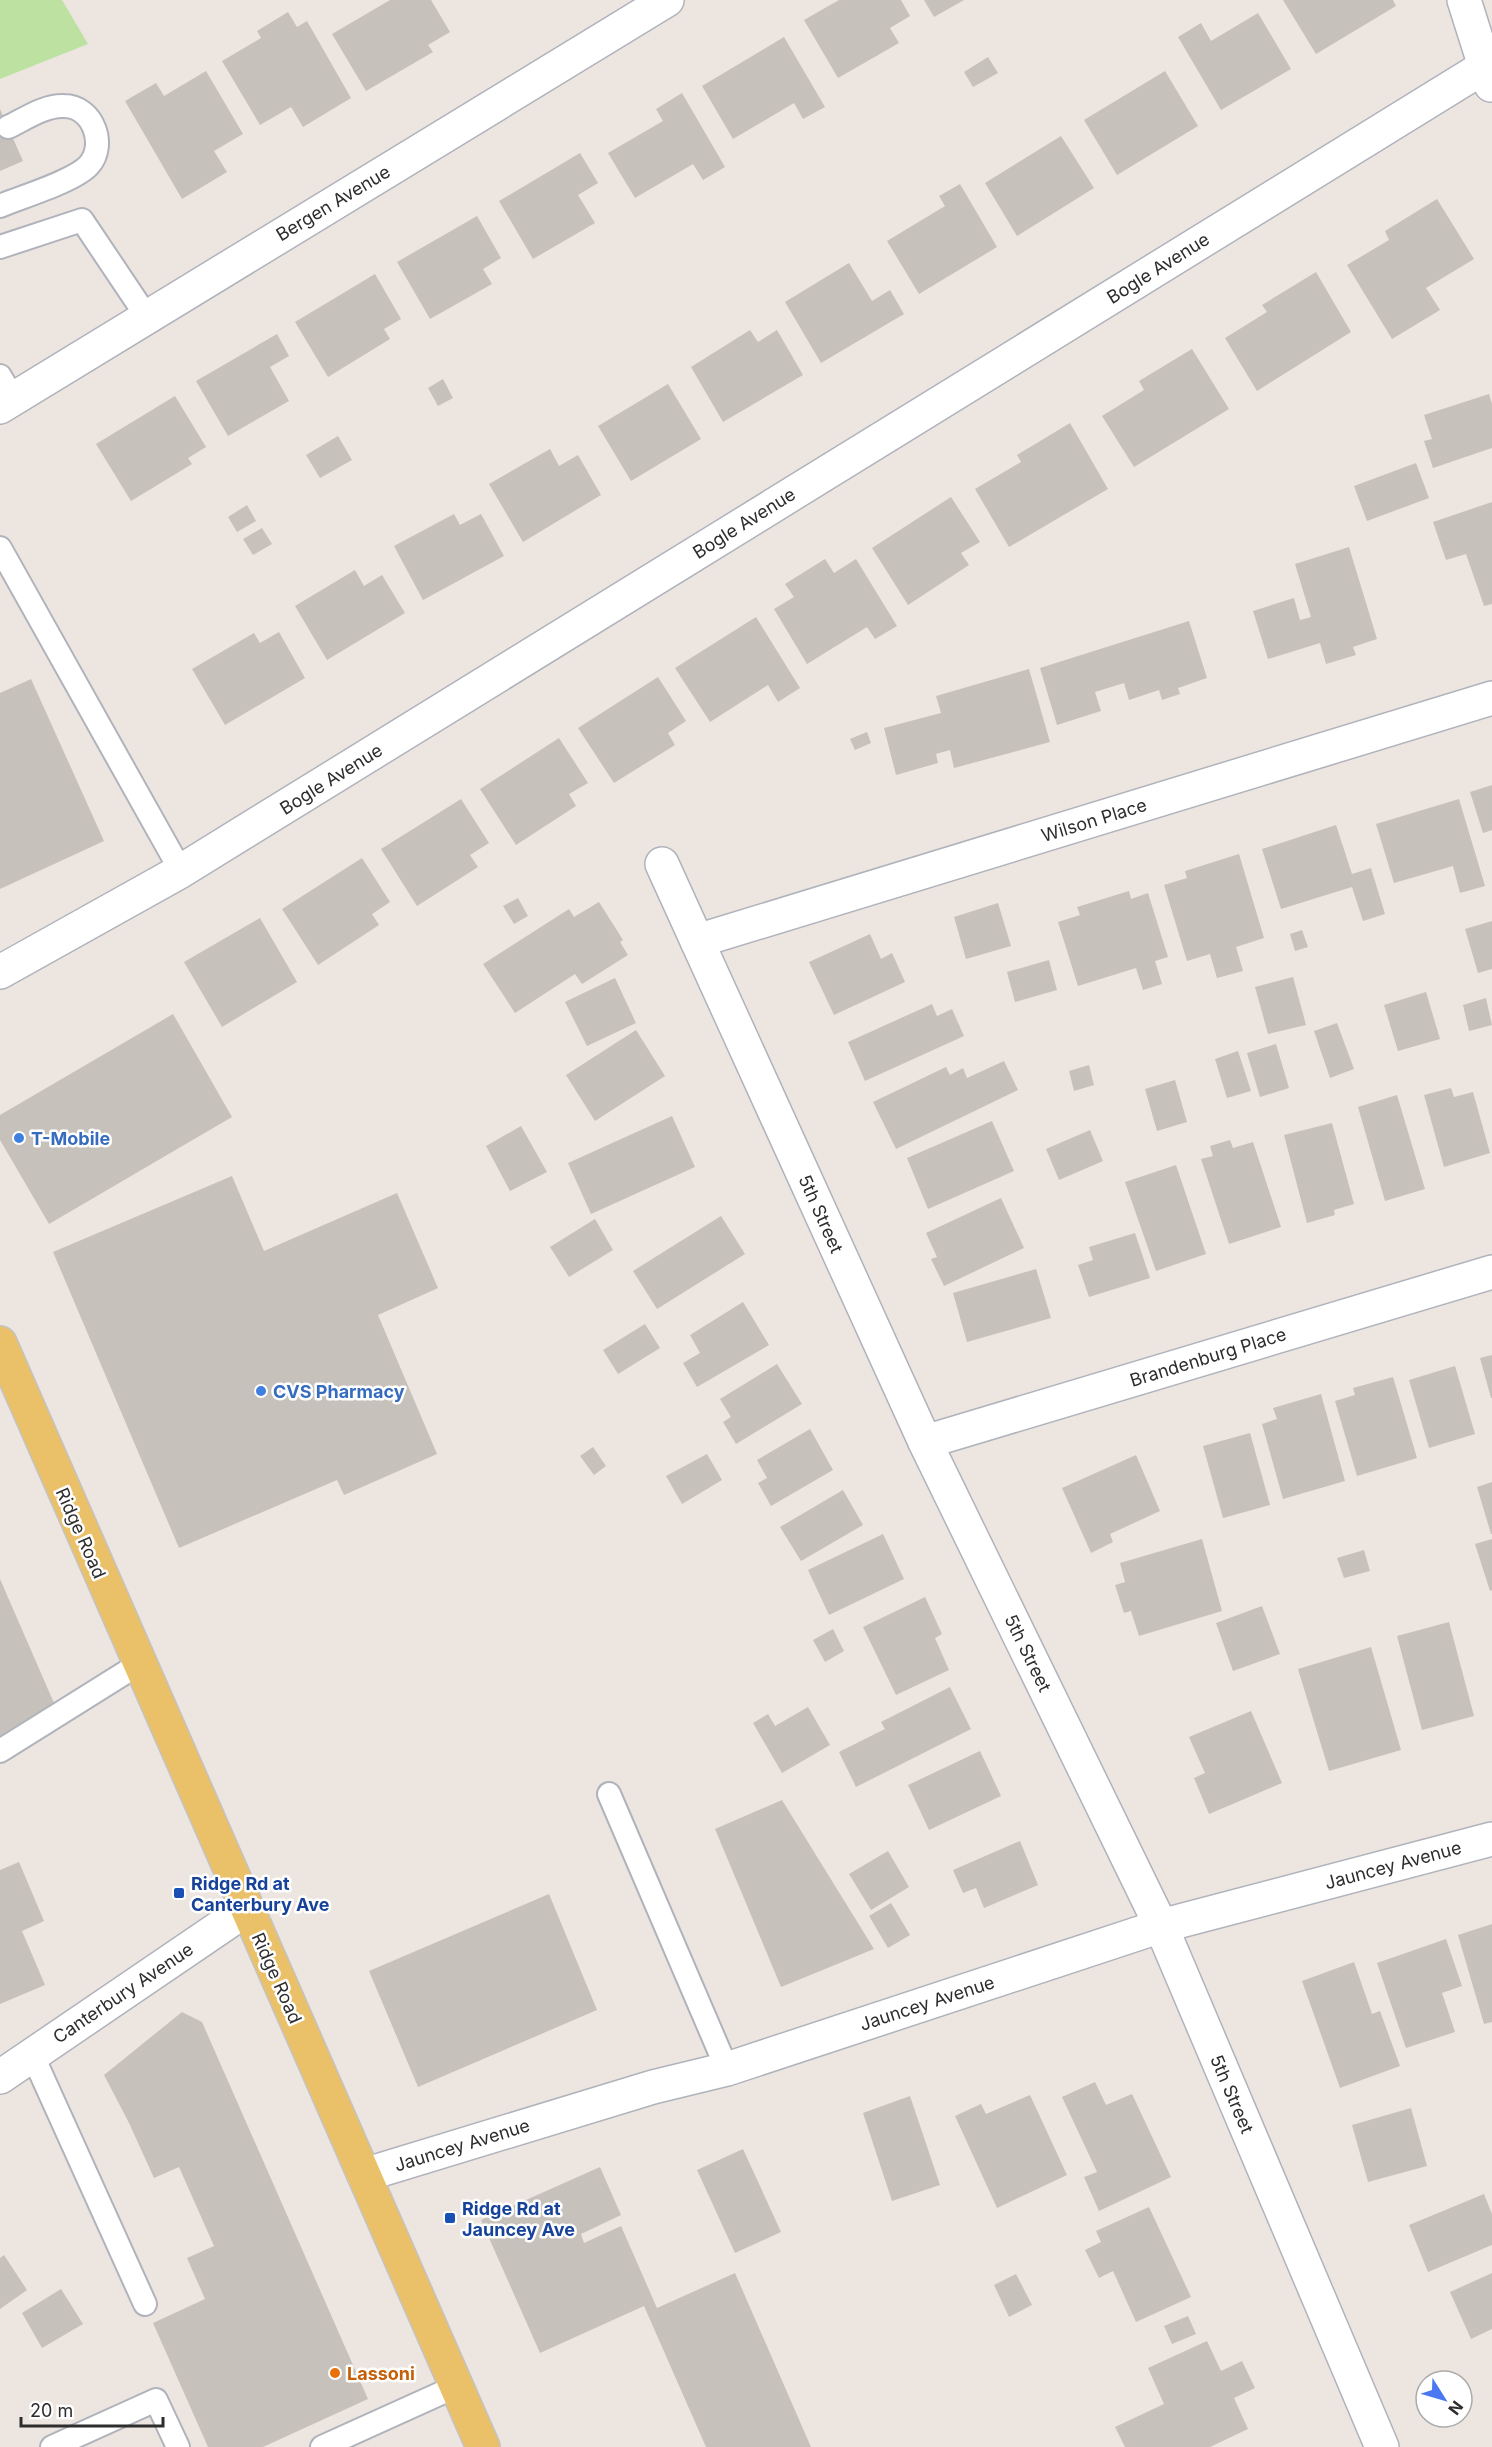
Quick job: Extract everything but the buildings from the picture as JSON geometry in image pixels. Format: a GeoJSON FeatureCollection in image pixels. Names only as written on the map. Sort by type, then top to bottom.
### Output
{"type":"FeatureCollection","features":[{"type":"Feature","properties":{"kind":"main road","name":"Ridge Road"},"geometry":{"type":"LineString","coordinates":[[0,1343],[483,2447]]}},
{"type":"Feature","properties":{"kind":"street","name":"Bergen Avenue"},"geometry":{"type":"LineString","coordinates":[[4,394],[147,317],[667,0]]}},
{"type":"Feature","properties":{"kind":"street"},"geometry":{"type":"LineString","coordinates":[[1464,0],[1488,77]]}},
{"type":"Feature","properties":{"kind":"street","name":"Bogle Avenue"},"geometry":{"type":"LineString","coordinates":[[0,972],[181,871],[1488,77]]}},
{"type":"Feature","properties":{"kind":"street","name":"Wilson Place"},"geometry":{"type":"LineString","coordinates":[[697,941],[1492,698]]}},
{"type":"Feature","properties":{"kind":"street","name":"5th Street"},"geometry":{"type":"LineString","coordinates":[[662,864],[925,1442],[1161,1926],[1382,2447]]}},
{"type":"Feature","properties":{"kind":"street","name":"Brandenburg Place"},"geometry":{"type":"LineString","coordinates":[[925,1442],[1492,1272]]}},
{"type":"Feature","properties":{"kind":"street","name":"Jauncey Avenue"},"geometry":{"type":"LineString","coordinates":[[364,2175],[653,2087],[727,2069],[1161,1926],[1492,1839]]}},
{"type":"Feature","properties":{"kind":"street","name":"Canterbury Avenue"},"geometry":{"type":"LineString","coordinates":[[0,2077],[247,1910]]}},
{"type":"Feature","properties":{"kind":"lane"},"geometry":{"type":"LineString","coordinates":[[0,206],[74,176],[88,166],[96,155],[98,140],[87,117],[67,105],[53,106],[8,127]]}},
{"type":"Feature","properties":{"kind":"lane"},"geometry":{"type":"LineString","coordinates":[[0,247],[82,219],[147,317]]}},
{"type":"Feature","properties":{"kind":"lane"},"geometry":{"type":"LineString","coordinates":[[3,560],[181,871]]}},
{"type":"Feature","properties":{"kind":"lane"},"geometry":{"type":"LineString","coordinates":[[0,1751],[139,1664]]}},
{"type":"Feature","properties":{"kind":"lane"},"geometry":{"type":"LineString","coordinates":[[609,1794],[727,2069]]}},
{"type":"Feature","properties":{"kind":"lane"},"geometry":{"type":"LineString","coordinates":[[32,2054],[146,2304]]}},
{"type":"Feature","properties":{"kind":"lane"},"geometry":{"type":"LineString","coordinates":[[322,2447],[457,2386]]}},
{"type":"Feature","properties":{"kind":"lane"},"geometry":{"type":"LineString","coordinates":[[52,2447],[156,2400],[178,2447]]}},
{"type":"Feature","properties":{"kind":"green space"},"geometry":{"type":"Polygon","coordinates":[[[0,0],[62,0],[88,44],[0,79],[0,0]]]}},
{"type":"Feature","properties":{"kind":"place","name":"T-Mobile"},"geometry":{"type":"Point","coordinates":[19,1138]}},
{"type":"Feature","properties":{"kind":"place","name":"CVS Pharmacy"},"geometry":{"type":"Point","coordinates":[261,1391]}},
{"type":"Feature","properties":{"kind":"place","name":"Ridge Rd at Canterbury Ave"},"geometry":{"type":"Point","coordinates":[179,1893]}},
{"type":"Feature","properties":{"kind":"place","name":"Ridge Rd at Jauncey Ave"},"geometry":{"type":"Point","coordinates":[450,2218]}},
{"type":"Feature","properties":{"kind":"place","name":"Lassoni"},"geometry":{"type":"Point","coordinates":[335,2373]}}]}
